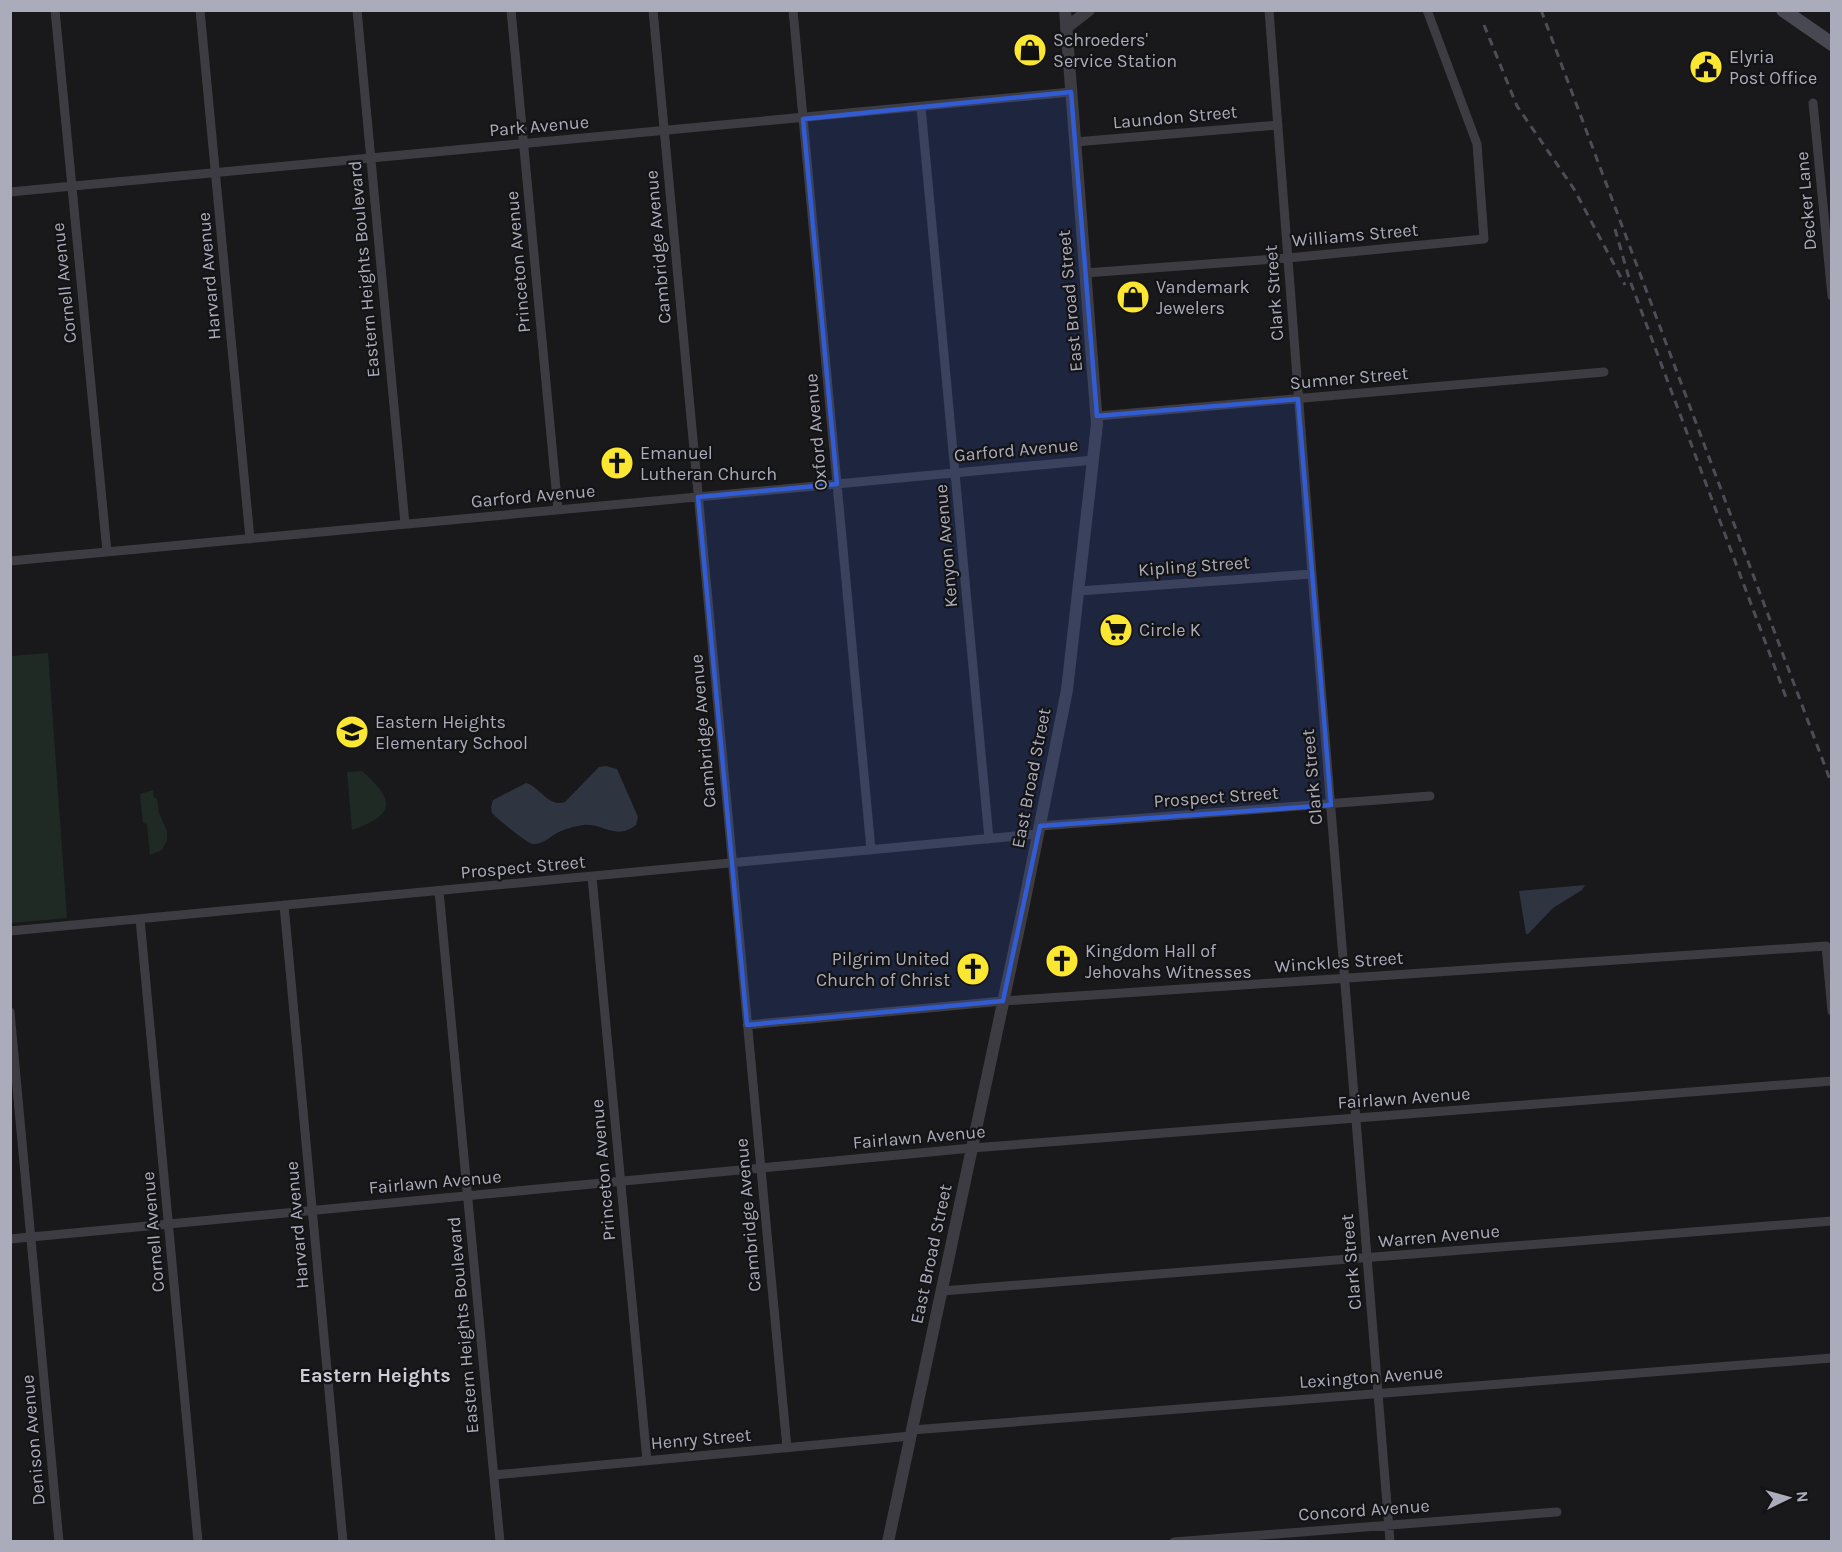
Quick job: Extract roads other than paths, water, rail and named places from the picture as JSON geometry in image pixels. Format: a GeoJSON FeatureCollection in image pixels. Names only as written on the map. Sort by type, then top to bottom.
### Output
{"type":"FeatureCollection","features":[{"type":"Feature","properties":{"kind":"main road"},"geometry":{"type":"LineString","coordinates":[[1783,10],[1832,44]]}},
{"type":"Feature","properties":{"kind":"street","name":"Cornell Avenue"},"geometry":{"type":"LineString","coordinates":[[55,10],[107,552]]}},
{"type":"Feature","properties":{"kind":"street","name":"Harvard Avenue"},"geometry":{"type":"LineString","coordinates":[[200,10],[250,539]]}},
{"type":"Feature","properties":{"kind":"street","name":"Eastern Heights Boulevard"},"geometry":{"type":"LineString","coordinates":[[357,10],[405,524]]}},
{"type":"Feature","properties":{"kind":"street","name":"Princeton Avenue"},"geometry":{"type":"LineString","coordinates":[[511,10],[558,510]]}},
{"type":"Feature","properties":{"kind":"street","name":"Cambridge Avenue"},"geometry":{"type":"LineString","coordinates":[[653,10],[787,1448]]}},
{"type":"Feature","properties":{"kind":"street","name":"Oxford Avenue"},"geometry":{"type":"LineString","coordinates":[[793,10],[872,850]]}},
{"type":"Feature","properties":{"kind":"street","name":"East Broad Street"},"geometry":{"type":"LineString","coordinates":[[888,1542],[1039,830],[1067,690],[1079,591],[1097,416],[1065,10]]}},
{"type":"Feature","properties":{"kind":"street"},"geometry":{"type":"LineString","coordinates":[[1066,28],[1089,10]]}},
{"type":"Feature","properties":{"kind":"street","name":"Clark Street"},"geometry":{"type":"LineString","coordinates":[[1269,10],[1390,1542]]}},
{"type":"Feature","properties":{"kind":"street","name":"Williams Street"},"geometry":{"type":"LineString","coordinates":[[1085,273],[1288,258],[1484,239],[1477,144],[1427,10]]}},
{"type":"Feature","properties":{"kind":"street","name":"Park Avenue"},"geometry":{"type":"LineString","coordinates":[[10,192],[1071,92]]}},
{"type":"Feature","properties":{"kind":"street","name":"Decker Lane"},"geometry":{"type":"LineString","coordinates":[[1813,103],[1831,296]]}},
{"type":"Feature","properties":{"kind":"street","name":"Kenyon Avenue"},"geometry":{"type":"LineString","coordinates":[[921,107],[989,839]]}},
{"type":"Feature","properties":{"kind":"street","name":"Laundon Street"},"geometry":{"type":"LineString","coordinates":[[1075,142],[1278,124]]}},
{"type":"Feature","properties":{"kind":"street","name":"Sumner Street"},"geometry":{"type":"LineString","coordinates":[[1097,416],[1604,372]]}},
{"type":"Feature","properties":{"kind":"street","name":"Garford Avenue"},"geometry":{"type":"LineString","coordinates":[[10,561],[1094,460]]}},
{"type":"Feature","properties":{"kind":"street","name":"Kipling Street"},"geometry":{"type":"LineString","coordinates":[[1079,591],[1312,574]]}},
{"type":"Feature","properties":{"kind":"street","name":"Prospect Street"},"geometry":{"type":"LineString","coordinates":[[10,931],[989,839],[1039,830],[1430,796]]}},
{"type":"Feature","properties":{"kind":"street","name":"Princeton Avenue"},"geometry":{"type":"LineString","coordinates":[[592,877],[647,1461]]}},
{"type":"Feature","properties":{"kind":"street","name":"Eastern Heights Boulevard"},"geometry":{"type":"LineString","coordinates":[[439,891],[500,1542]]}},
{"type":"Feature","properties":{"kind":"street","name":"Harvard Avenue"},"geometry":{"type":"LineString","coordinates":[[284,905],[344,1542]]}},
{"type":"Feature","properties":{"kind":"street","name":"Cornell Avenue"},"geometry":{"type":"LineString","coordinates":[[140,919],[198,1542]]}},
{"type":"Feature","properties":{"kind":"street","name":"Winckles Street"},"geometry":{"type":"LineString","coordinates":[[747,1025],[1003,1001],[1826,946],[1832,1011]]}},
{"type":"Feature","properties":{"kind":"street","name":"Denison Avenue"},"geometry":{"type":"LineString","coordinates":[[10,1012],[59,1542]]}},
{"type":"Feature","properties":{"kind":"street","name":"Fairlawn Avenue"},"geometry":{"type":"LineString","coordinates":[[10,1239],[972,1148],[1832,1081]]}},
{"type":"Feature","properties":{"kind":"street","name":"Warren Avenue"},"geometry":{"type":"LineString","coordinates":[[942,1291],[1832,1221]]}},
{"type":"Feature","properties":{"kind":"street","name":"Lexington Avenue"},"geometry":{"type":"LineString","coordinates":[[912,1433],[1378,1393],[1832,1358]]}},
{"type":"Feature","properties":{"kind":"street","name":"Henry Street"},"geometry":{"type":"LineString","coordinates":[[494,1475],[787,1448],[912,1433]]}},
{"type":"Feature","properties":{"kind":"street","name":"Concord Avenue"},"geometry":{"type":"LineString","coordinates":[[1174,1542],[1557,1512]]}},
{"type":"Feature","properties":{"kind":"water"},"geometry":{"type":"Polygon","coordinates":[[[599,767],[617,769],[638,817],[636,825],[629,830],[616,832],[597,826],[583,825],[572,827],[544,841],[532,844],[492,813],[493,800],[526,783],[549,800],[565,802],[599,767]]]}},
{"type":"Feature","properties":{"kind":"water"},"geometry":{"type":"Polygon","coordinates":[[[1585,885],[1582,890],[1553,908],[1526,934],[1519,891],[1585,885]]]}},
{"type":"Feature","properties":{"kind":"railway"},"geometry":{"type":"LineString","coordinates":[[1541,10],[1832,785]]}},
{"type":"Feature","properties":{"kind":"railway"},"geometry":{"type":"LineString","coordinates":[[1484,25],[1517,106],[1574,189],[1625,285]]}},
{"type":"Feature","properties":{"kind":"railway"},"geometry":{"type":"LineString","coordinates":[[1615,229],[1629,278],[1787,700]]}},
{"type":"Feature","properties":{"kind":"place","name":"Schroeders' Service Station"},"geometry":{"type":"Point","coordinates":[1030,50]}},
{"type":"Feature","properties":{"kind":"place","name":"Elyria Post Office"},"geometry":{"type":"Point","coordinates":[1706,67]}},
{"type":"Feature","properties":{"kind":"place","name":"Vandemark Jewelers"},"geometry":{"type":"Point","coordinates":[1133,297]}},
{"type":"Feature","properties":{"kind":"place","name":"Emanuel Lutheran Church"},"geometry":{"type":"Point","coordinates":[617,463]}},
{"type":"Feature","properties":{"kind":"place","name":"Circle K"},"geometry":{"type":"Point","coordinates":[1116,630]}},
{"type":"Feature","properties":{"kind":"place","name":"Eastern Heights Elementary School"},"geometry":{"type":"Point","coordinates":[352,732]}},
{"type":"Feature","properties":{"kind":"place","name":"Kingdom Hall of Jehovahs Witnesses"},"geometry":{"type":"Point","coordinates":[1062,961]}},
{"type":"Feature","properties":{"kind":"place","name":"Pilgrim United Church of Christ"},"geometry":{"type":"Point","coordinates":[973,969]}},
{"type":"Feature","properties":{"kind":"district","name":"Eastern Heights"},"geometry":{"type":"Point","coordinates":[375,1375]}}]}
